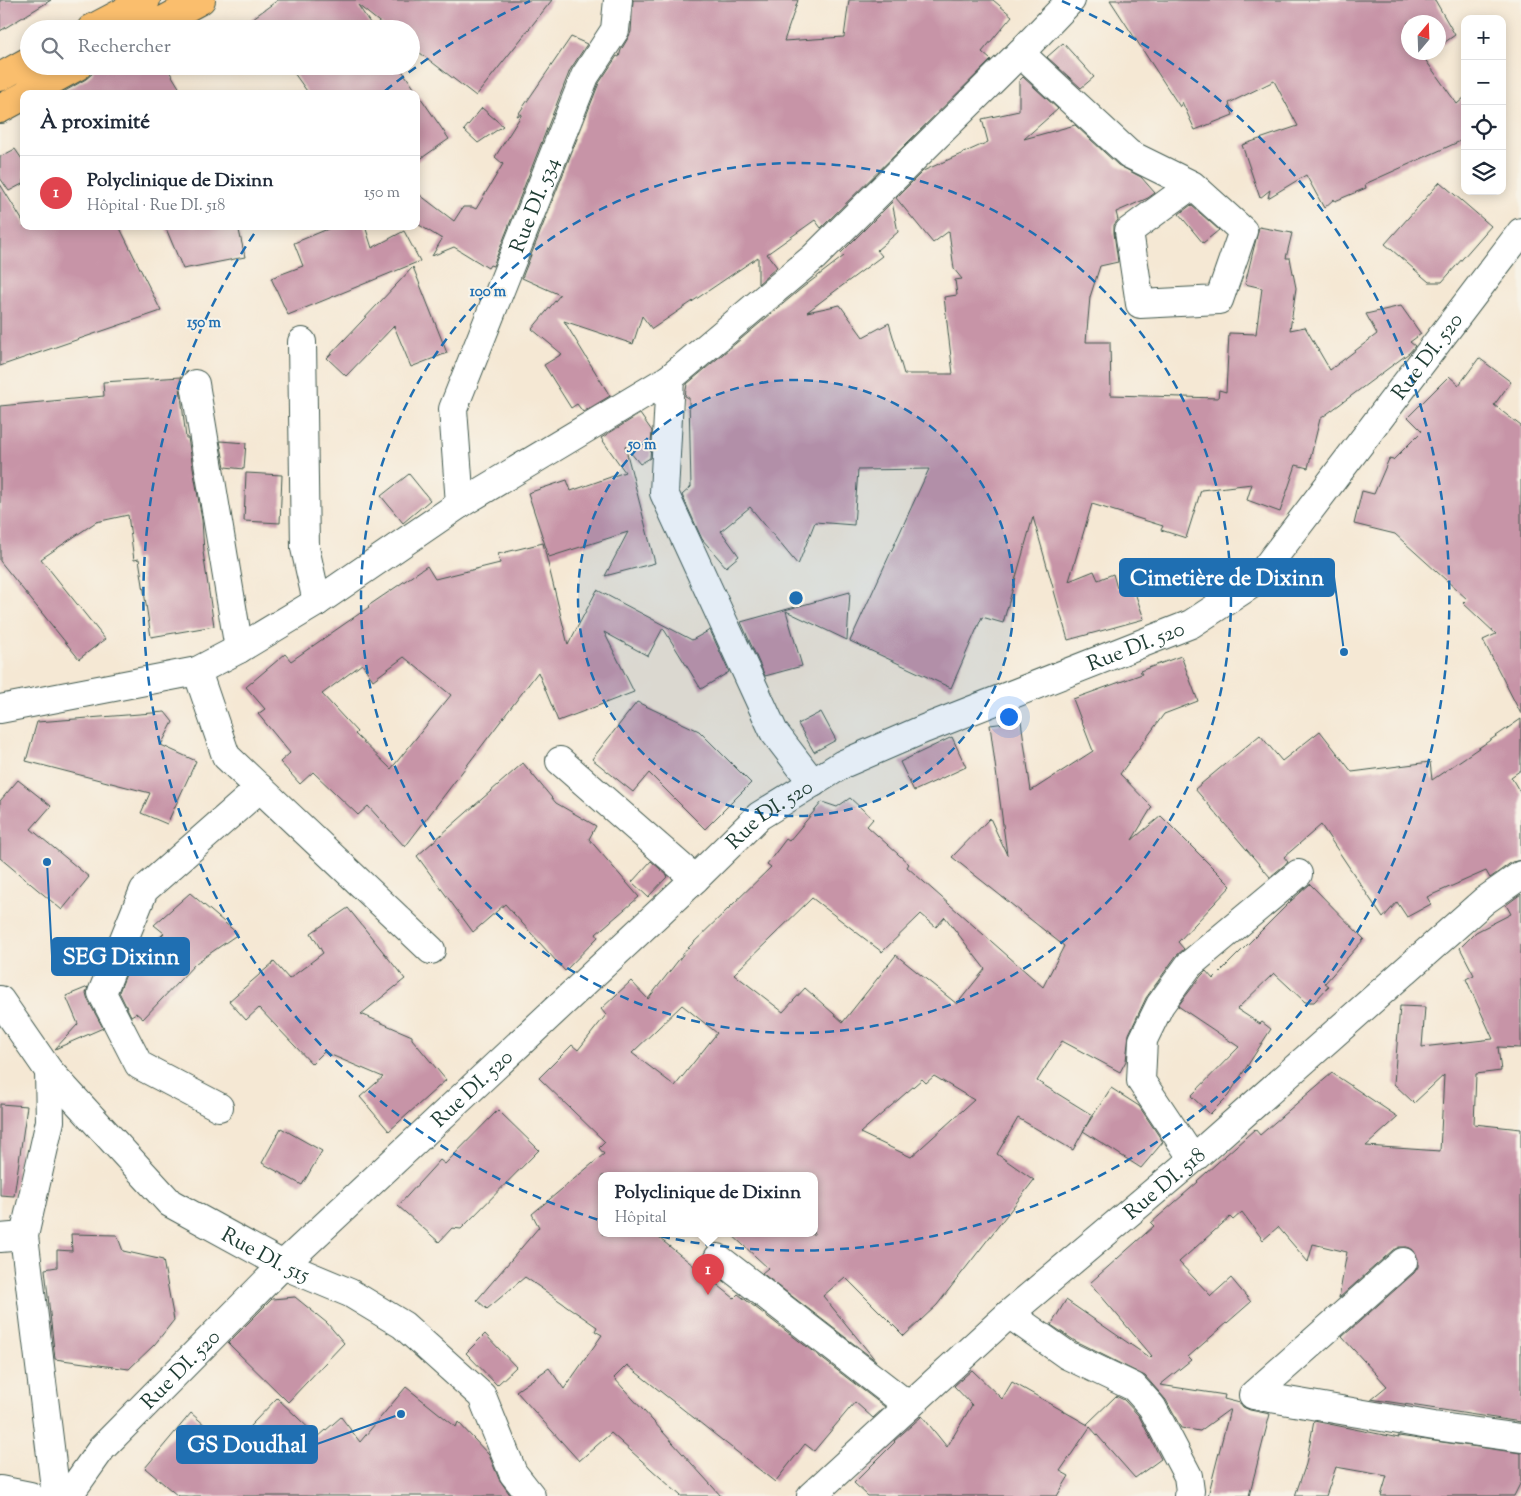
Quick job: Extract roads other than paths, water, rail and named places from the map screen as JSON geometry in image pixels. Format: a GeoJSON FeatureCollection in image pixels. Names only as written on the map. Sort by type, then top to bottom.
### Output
{"type":"FeatureCollection","features":[{"type":"Feature","properties":{"kind":"main road"},"geometry":{"type":"LineString","coordinates":[[108,20],[146,0]]}},
{"type":"Feature","properties":{"kind":"main road"},"geometry":{"type":"LineString","coordinates":[[164,20],[201,0]]}},
{"type":"Feature","properties":{"kind":"main road"},"geometry":{"type":"LineString","coordinates":[[0,77],[20,66]]}},
{"type":"Feature","properties":{"kind":"main road"},"geometry":{"type":"LineString","coordinates":[[34,90],[62,75]]}},
{"type":"Feature","properties":{"kind":"main road"},"geometry":{"type":"LineString","coordinates":[[0,109],[20,98]]}},
{"type":"Feature","properties":{"kind":"street","name":"Rue DI. 534"},"geometry":{"type":"LineString","coordinates":[[460,504],[453,409],[585,76],[615,30],[618,0]]}},
{"type":"Feature","properties":{"kind":"street"},"geometry":{"type":"LineString","coordinates":[[0,709],[197,671],[239,649],[317,602],[460,504],[670,378],[814,257],[1071,0]]}},
{"type":"Feature","properties":{"kind":"street"},"geometry":{"type":"LineString","coordinates":[[1020,53],[1129,154],[1192,185],[1243,231],[1219,300],[1140,304],[1129,231],[1192,185]]}},
{"type":"Feature","properties":{"kind":"street","name":"Rue DI. 520"},"geometry":{"type":"LineString","coordinates":[[68,1496],[102,1448],[283,1266],[759,816],[843,764],[924,729],[1191,624],[1255,582],[1521,232]]}},
{"type":"Feature","properties":{"kind":"street"},"geometry":{"type":"LineString","coordinates":[[302,342],[305,548],[317,602]]}},
{"type":"Feature","properties":{"kind":"street"},"geometry":{"type":"LineString","coordinates":[[670,378],[664,493],[774,732],[813,782]]}},
{"type":"Feature","properties":{"kind":"street"},"geometry":{"type":"LineString","coordinates":[[195,384],[239,649]]}},
{"type":"Feature","properties":{"kind":"street"},"geometry":{"type":"LineString","coordinates":[[197,671],[226,756],[432,950]]}},
{"type":"Feature","properties":{"kind":"street"},"geometry":{"type":"LineString","coordinates":[[560,761],[695,878]]}},
{"type":"Feature","properties":{"kind":"street"},"geometry":{"type":"LineString","coordinates":[[218,1107],[139,1065],[102,993],[144,890],[260,788]]}},
{"type":"Feature","properties":{"kind":"street"},"geometry":{"type":"LineString","coordinates":[[1193,1158],[1141,1080],[1143,1040],[1160,1005],[1189,965],[1298,874]]}},
{"type":"Feature","properties":{"kind":"street","name":"Rue DI. 518"},"geometry":{"type":"LineString","coordinates":[[811,1496],[1009,1314],[1193,1158],[1484,901],[1521,875]]}},
{"type":"Feature","properties":{"kind":"street","name":"Rue DI. 515"},"geometry":{"type":"LineString","coordinates":[[0,1000],[49,1071],[170,1203],[283,1266],[350,1293],[403,1325],[482,1396],[513,1473],[531,1496]]}},
{"type":"Feature","properties":{"kind":"street"},"geometry":{"type":"LineString","coordinates":[[49,1071],[50,1121],[12,1237],[56,1496]]}},
{"type":"Feature","properties":{"kind":"street"},"geometry":{"type":"LineString","coordinates":[[718,1258],[909,1406]]}},
{"type":"Feature","properties":{"kind":"street"},"geometry":{"type":"LineString","coordinates":[[1403,1262],[1253,1395],[1434,1426],[1521,1438]]}},
{"type":"Feature","properties":{"kind":"street"},"geometry":{"type":"LineString","coordinates":[[1009,1314],[1067,1355],[1134,1387],[1152,1407],[1188,1476],[1190,1491],[1188,1496]]}},
{"type":"Feature","properties":{"kind":"street"},"geometry":{"type":"LineString","coordinates":[[0,1490],[30,1496]]}},
{"type":"Feature","properties":{"kind":"place","name":"Cimetière de Dixinn"},"geometry":{"type":"Point","coordinates":[1344,652]}},
{"type":"Feature","properties":{"kind":"place","name":"SEG Dixinn"},"geometry":{"type":"Point","coordinates":[47,862]}},
{"type":"Feature","properties":{"kind":"place","name":"Polyclinique de Dixinn"},"geometry":{"type":"Point","coordinates":[708,1295]}},
{"type":"Feature","properties":{"kind":"place","name":"GS Doudhal"},"geometry":{"type":"Point","coordinates":[401,1414]}}]}
